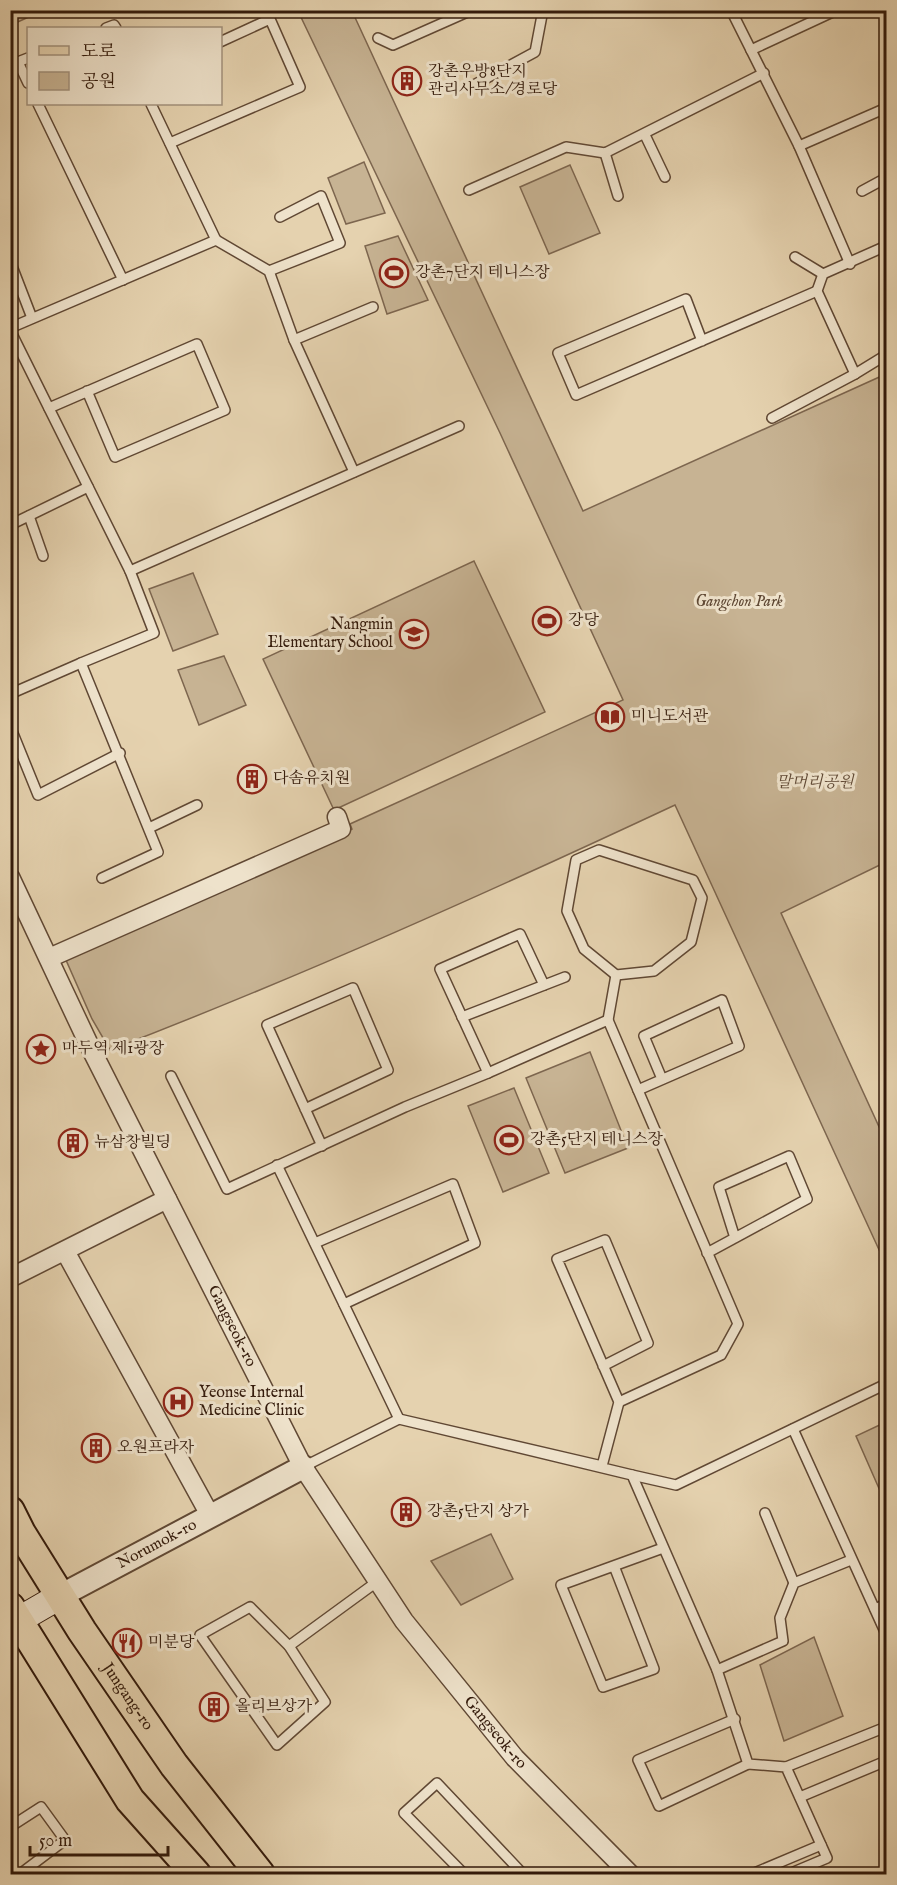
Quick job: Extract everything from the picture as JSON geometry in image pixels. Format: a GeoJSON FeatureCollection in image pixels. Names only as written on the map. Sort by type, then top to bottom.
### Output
{"type":"FeatureCollection","features":[{"type":"Feature","properties":{"kind":"main road","name":"Jungang-ro"},"geometry":{"type":"LineString","coordinates":[[14,1520],[60,1596],[174,1765],[260,1875]]}},
{"type":"Feature","properties":{"kind":"main road","name":"Norumok-ro"},"geometry":{"type":"LineString","coordinates":[[13,1617],[60,1596]]}},
{"type":"Feature","properties":{"kind":"main road"},"geometry":{"type":"LineString","coordinates":[[13,1617],[130,1800],[196,1875]]}},
{"type":"Feature","properties":{"kind":"street"},"geometry":{"type":"LineString","coordinates":[[49,958],[341,828],[337,818]]}},
{"type":"Feature","properties":{"kind":"street","name":"Gangseok-ro"},"geometry":{"type":"LineString","coordinates":[[10,877],[92,1052],[303,1467],[404,1621],[515,1758],[630,1875]]}},
{"type":"Feature","properties":{"kind":"street"},"geometry":{"type":"LineString","coordinates":[[10,1278],[167,1199]]}},
{"type":"Feature","properties":{"kind":"street"},"geometry":{"type":"LineString","coordinates":[[64,1251],[211,1517]]}},
{"type":"Feature","properties":{"kind":"street","name":"Norumok-ro"},"geometry":{"type":"LineString","coordinates":[[60,1596],[303,1467]]}},
{"type":"Feature","properties":{"kind":"lane"},"geometry":{"type":"LineString","coordinates":[[378,38],[393,45],[456,14],[472,10]]}},
{"type":"Feature","properties":{"kind":"lane"},"geometry":{"type":"LineString","coordinates":[[472,86],[535,52],[543,10]]}},
{"type":"Feature","properties":{"kind":"lane"},"geometry":{"type":"LineString","coordinates":[[731,10],[799,147],[850,264]]}},
{"type":"Feature","properties":{"kind":"lane"},"geometry":{"type":"LineString","coordinates":[[751,50],[837,10]]}},
{"type":"Feature","properties":{"kind":"lane"},"geometry":{"type":"LineString","coordinates":[[170,143],[300,87],[270,19],[222,41]]}},
{"type":"Feature","properties":{"kind":"lane"},"geometry":{"type":"LineString","coordinates":[[14,64],[27,82]]}},
{"type":"Feature","properties":{"kind":"lane"},"geometry":{"type":"LineString","coordinates":[[469,190],[566,147],[604,153],[645,135],[764,73]]}},
{"type":"Feature","properties":{"kind":"lane"},"geometry":{"type":"LineString","coordinates":[[38,105],[123,280]]}},
{"type":"Feature","properties":{"kind":"lane"},"geometry":{"type":"LineString","coordinates":[[151,105],[216,240],[269,271],[294,340],[354,472]]}},
{"type":"Feature","properties":{"kind":"lane"},"geometry":{"type":"LineString","coordinates":[[799,147],[886,108]]}},
{"type":"Feature","properties":{"kind":"lane"},"geometry":{"type":"LineString","coordinates":[[645,135],[665,177]]}},
{"type":"Feature","properties":{"kind":"lane"},"geometry":{"type":"LineString","coordinates":[[604,153],[618,196]]}},
{"type":"Feature","properties":{"kind":"lane"},"geometry":{"type":"LineString","coordinates":[[862,191],[886,178]]}},
{"type":"Feature","properties":{"kind":"lane"},"geometry":{"type":"LineString","coordinates":[[269,271],[340,243],[321,196],[280,217]]}},
{"type":"Feature","properties":{"kind":"lane"},"geometry":{"type":"LineString","coordinates":[[10,694],[154,633],[130,572],[10,329],[216,240]]}},
{"type":"Feature","properties":{"kind":"lane"},"geometry":{"type":"LineString","coordinates":[[823,274],[850,264],[886,246]]}},
{"type":"Feature","properties":{"kind":"lane"},"geometry":{"type":"LineString","coordinates":[[795,257],[823,274]]}},
{"type":"Feature","properties":{"kind":"lane"},"geometry":{"type":"LineString","coordinates":[[10,261],[32,318]]}},
{"type":"Feature","properties":{"kind":"lane"},"geometry":{"type":"LineString","coordinates":[[823,274],[817,291],[855,374]]}},
{"type":"Feature","properties":{"kind":"lane"},"geometry":{"type":"LineString","coordinates":[[702,340],[686,299],[558,353],[576,395],[817,291]]}},
{"type":"Feature","properties":{"kind":"lane"},"geometry":{"type":"LineString","coordinates":[[294,340],[373,307]]}},
{"type":"Feature","properties":{"kind":"lane"},"geometry":{"type":"LineString","coordinates":[[49,408],[87,391],[197,344],[225,410],[115,457],[87,391]]}},
{"type":"Feature","properties":{"kind":"lane"},"geometry":{"type":"LineString","coordinates":[[772,418],[886,355]]}},
{"type":"Feature","properties":{"kind":"lane"},"geometry":{"type":"LineString","coordinates":[[130,572],[459,426]]}},
{"type":"Feature","properties":{"kind":"lane"},"geometry":{"type":"LineString","coordinates":[[10,525],[88,487]]}},
{"type":"Feature","properties":{"kind":"lane"},"geometry":{"type":"LineString","coordinates":[[29,516],[43,556]]}},
{"type":"Feature","properties":{"kind":"lane"},"geometry":{"type":"LineString","coordinates":[[81,663],[120,753],[158,852],[102,878]]}},
{"type":"Feature","properties":{"kind":"lane"},"geometry":{"type":"LineString","coordinates":[[10,726],[38,795],[120,753]]}},
{"type":"Feature","properties":{"kind":"lane"},"geometry":{"type":"LineString","coordinates":[[149,828],[197,805]]}},
{"type":"Feature","properties":{"kind":"lane"},"geometry":{"type":"LineString","coordinates":[[599,850],[693,880],[702,898],[691,942],[654,971],[616,975],[584,949],[567,911],[576,860],[599,850]]}},
{"type":"Feature","properties":{"kind":"lane"},"geometry":{"type":"LineString","coordinates":[[488,1073],[440,969],[520,933],[543,985]]}},
{"type":"Feature","properties":{"kind":"lane"},"geometry":{"type":"LineString","coordinates":[[616,975],[608,1020],[738,1324],[721,1354],[619,1402]]}},
{"type":"Feature","properties":{"kind":"lane"},"geometry":{"type":"LineString","coordinates":[[462,1017],[565,976]]}},
{"type":"Feature","properties":{"kind":"lane"},"geometry":{"type":"LineString","coordinates":[[306,1110],[388,1070],[353,988],[267,1025],[322,1146]]}},
{"type":"Feature","properties":{"kind":"lane"},"geometry":{"type":"LineString","coordinates":[[638,1090],[739,1046],[723,1000],[644,1036],[662,1079]]}},
{"type":"Feature","properties":{"kind":"lane"},"geometry":{"type":"LineString","coordinates":[[171,1076],[227,1189],[405,1107],[608,1020]]}},
{"type":"Feature","properties":{"kind":"lane"},"geometry":{"type":"LineString","coordinates":[[707,1253],[735,1238],[807,1199],[789,1156],[718,1187],[735,1238]]}},
{"type":"Feature","properties":{"kind":"lane"},"geometry":{"type":"LineString","coordinates":[[277,1165],[399,1419]]}},
{"type":"Feature","properties":{"kind":"lane"},"geometry":{"type":"LineString","coordinates":[[315,1243],[453,1184],[475,1243],[344,1304]]}},
{"type":"Feature","properties":{"kind":"lane"},"geometry":{"type":"LineString","coordinates":[[303,1467],[399,1419],[602,1466],[619,1402],[603,1366],[557,1259],[605,1240],[648,1343],[603,1366]]}},
{"type":"Feature","properties":{"kind":"lane"},"geometry":{"type":"LineString","coordinates":[[399,1419],[676,1485],[886,1384]]}},
{"type":"Feature","properties":{"kind":"lane"},"geometry":{"type":"LineString","coordinates":[[793,1428],[886,1634]]}},
{"type":"Feature","properties":{"kind":"lane"},"geometry":{"type":"LineString","coordinates":[[632,1475],[717,1670],[748,1764]]}},
{"type":"Feature","properties":{"kind":"lane"},"geometry":{"type":"LineString","coordinates":[[717,1670],[783,1641],[780,1618],[794,1583],[765,1513]]}},
{"type":"Feature","properties":{"kind":"lane"},"geometry":{"type":"LineString","coordinates":[[614,1566],[654,1669],[603,1687],[561,1585],[663,1548]]}},
{"type":"Feature","properties":{"kind":"lane"},"geometry":{"type":"LineString","coordinates":[[794,1583],[851,1560]]}},
{"type":"Feature","properties":{"kind":"lane"},"geometry":{"type":"LineString","coordinates":[[289,1646],[378,1581]]}},
{"type":"Feature","properties":{"kind":"lane"},"geometry":{"type":"LineString","coordinates":[[875,1609],[886,1604]]}},
{"type":"Feature","properties":{"kind":"lane"},"geometry":{"type":"LineString","coordinates":[[250,1607],[289,1646],[324,1702],[277,1745],[200,1635],[250,1607]]}},
{"type":"Feature","properties":{"kind":"lane"},"geometry":{"type":"LineString","coordinates":[[735,1719],[639,1760],[659,1806],[748,1764],[786,1767],[886,1726]]}},
{"type":"Feature","properties":{"kind":"lane"},"geometry":{"type":"LineString","coordinates":[[800,1797],[886,1761]]}},
{"type":"Feature","properties":{"kind":"lane"},"geometry":{"type":"LineString","coordinates":[[786,1767],[827,1857],[789,1875]]}},
{"type":"Feature","properties":{"kind":"lane"},"geometry":{"type":"LineString","coordinates":[[464,1875],[404,1813],[437,1783],[523,1875]]}},
{"type":"Feature","properties":{"kind":"lane"},"geometry":{"type":"LineString","coordinates":[[10,1827],[41,1808],[65,1840],[20,1875]]}},
{"type":"Feature","properties":{"kind":"lane"},"geometry":{"type":"LineString","coordinates":[[752,1875],[821,1845]]}},
{"type":"Feature","properties":{"kind":"green space"},"geometry":{"type":"Polygon","coordinates":[[[11,10],[42,10],[42,11],[11,25],[11,10]]]}},
{"type":"Feature","properties":{"kind":"green space","name":"Gangchon Park"},"geometry":{"type":"Polygon","coordinates":[[[298,11],[352,11],[583,511],[886,374],[886,862],[781,913],[886,1142],[886,1265],[675,805],[395,932],[253,993],[110,1050],[92,1019],[66,960],[352,829],[350,824],[623,700],[500,433],[298,11]]]}},
{"type":"Feature","properties":{"kind":"green space"},"geometry":{"type":"Polygon","coordinates":[[[364,162],[385,213],[346,224],[328,178],[364,162]]]}},
{"type":"Feature","properties":{"kind":"green space"},"geometry":{"type":"Polygon","coordinates":[[[570,165],[600,233],[549,254],[520,187],[570,165]]]}},
{"type":"Feature","properties":{"kind":"green space","name":"강촌7단지 테니스장"},"geometry":{"type":"Polygon","coordinates":[[[398,236],[428,300],[387,314],[365,246],[398,236]]]}},
{"type":"Feature","properties":{"kind":"green space"},"geometry":{"type":"Polygon","coordinates":[[[474,561],[545,712],[334,810],[263,659],[474,561]]]}},
{"type":"Feature","properties":{"kind":"green space"},"geometry":{"type":"Polygon","coordinates":[[[193,573],[218,634],[173,651],[149,589],[193,573]]]}},
{"type":"Feature","properties":{"kind":"green space"},"geometry":{"type":"Polygon","coordinates":[[[224,656],[246,705],[199,725],[178,670],[224,656]]]}},
{"type":"Feature","properties":{"kind":"green space"},"geometry":{"type":"Polygon","coordinates":[[[590,1052],[628,1148],[565,1173],[526,1078],[590,1052]]]}},
{"type":"Feature","properties":{"kind":"green space","name":"강촌5단지 테니스장"},"geometry":{"type":"Polygon","coordinates":[[[514,1088],[549,1173],[503,1192],[468,1106],[514,1088]]]}},
{"type":"Feature","properties":{"kind":"green space"},"geometry":{"type":"Polygon","coordinates":[[[886,1422],[886,1490],[881,1493],[856,1436],[886,1422]]]}},
{"type":"Feature","properties":{"kind":"green space"},"geometry":{"type":"Polygon","coordinates":[[[491,1534],[513,1579],[461,1605],[431,1561],[491,1534]]]}},
{"type":"Feature","properties":{"kind":"green space"},"geometry":{"type":"Polygon","coordinates":[[[814,1637],[843,1716],[784,1741],[760,1665],[814,1637]]]}},
{"type":"Feature","properties":{"kind":"place","name":"강촌우방8단지 관리사무소/경로당"},"geometry":{"type":"Point","coordinates":[407,81]}},
{"type":"Feature","properties":{"kind":"place","name":"강촌7단지 테니스장"},"geometry":{"type":"Point","coordinates":[394,273]}},
{"type":"Feature","properties":{"kind":"place","name":"강당"},"geometry":{"type":"Point","coordinates":[547,621]}},
{"type":"Feature","properties":{"kind":"place","name":"Nangmin Elementary School"},"geometry":{"type":"Point","coordinates":[414,634]}},
{"type":"Feature","properties":{"kind":"place","name":"미니도서관"},"geometry":{"type":"Point","coordinates":[610,717]}},
{"type":"Feature","properties":{"kind":"place","name":"다솜유치원"},"geometry":{"type":"Point","coordinates":[252,779]}},
{"type":"Feature","properties":{"kind":"place","name":"마두역 제1광장"},"geometry":{"type":"Point","coordinates":[41,1049]}},
{"type":"Feature","properties":{"kind":"place","name":"강촌5단지 테니스장"},"geometry":{"type":"Point","coordinates":[509,1140]}},
{"type":"Feature","properties":{"kind":"place","name":"뉴삼창빌딩"},"geometry":{"type":"Point","coordinates":[73,1143]}},
{"type":"Feature","properties":{"kind":"place","name":"Yeonse Internal Medicine Clinic"},"geometry":{"type":"Point","coordinates":[178,1402]}},
{"type":"Feature","properties":{"kind":"place","name":"오원프라자"},"geometry":{"type":"Point","coordinates":[96,1448]}},
{"type":"Feature","properties":{"kind":"place","name":"강촌5단지 상가"},"geometry":{"type":"Point","coordinates":[406,1512]}},
{"type":"Feature","properties":{"kind":"place","name":"미분당"},"geometry":{"type":"Point","coordinates":[127,1643]}},
{"type":"Feature","properties":{"kind":"place","name":"올리브상가"},"geometry":{"type":"Point","coordinates":[214,1707]}},
{"type":"Feature","properties":{"kind":"park label","name":"말머리공원"},"geometry":{"type":"Point","coordinates":[815,783]}}]}
